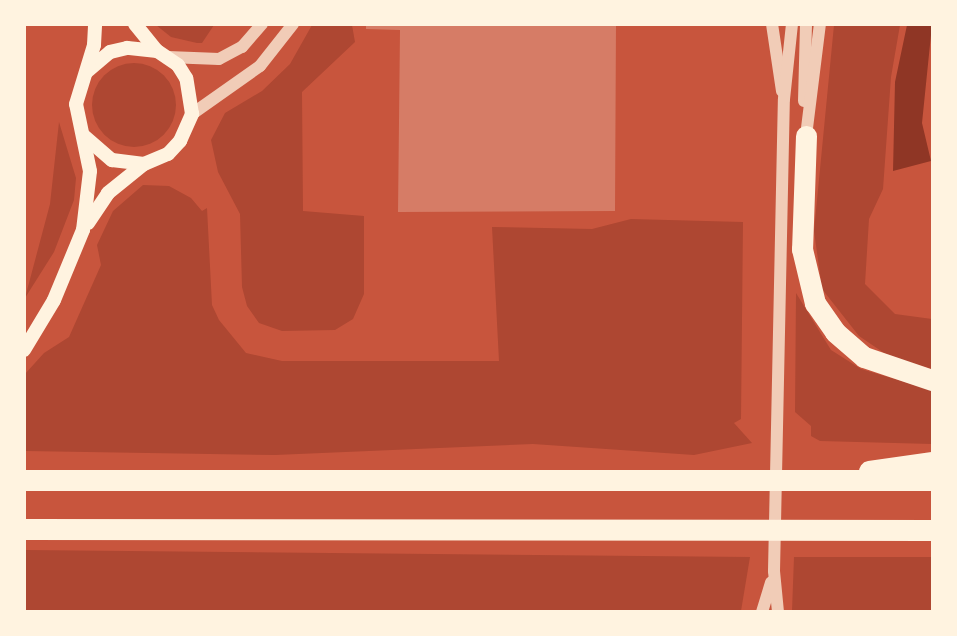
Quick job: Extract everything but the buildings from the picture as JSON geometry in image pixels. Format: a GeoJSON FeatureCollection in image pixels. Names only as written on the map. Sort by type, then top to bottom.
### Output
{"type":"FeatureCollection","features":[{"type":"Feature","properties":{"kind":"highway"},"geometry":{"type":"LineString","coordinates":[[806,136],[802,249],[816,303],[835,332],[864,357],[933,380]]}},
{"type":"Feature","properties":{"kind":"highway"},"geometry":{"type":"LineString","coordinates":[[830,480],[933,462]]}},
{"type":"Feature","properties":{"kind":"highway"},"geometry":{"type":"LineString","coordinates":[[24,480],[933,480]]}},
{"type":"Feature","properties":{"kind":"highway"},"geometry":{"type":"LineString","coordinates":[[24,529],[933,530]]}},
{"type":"Feature","properties":{"kind":"main road"},"geometry":{"type":"LineString","coordinates":[[24,350],[54,300],[83,230],[90,196],[83,134],[76,104],[96,24]]}},
{"type":"Feature","properties":{"kind":"main road"},"geometry":{"type":"LineString","coordinates":[[83,230],[108,193],[144,164],[167,154],[180,141],[192,114],[186,78],[135,24]]}},
{"type":"Feature","properties":{"kind":"main road"},"geometry":{"type":"LineString","coordinates":[[84,75],[110,52],[127,48],[162,54]]}},
{"type":"Feature","properties":{"kind":"main road"},"geometry":{"type":"LineString","coordinates":[[83,134],[112,160],[144,164]]}},
{"type":"Feature","properties":{"kind":"street"},"geometry":{"type":"LineString","coordinates":[[162,54],[219,58],[242,47],[262,24]]}},
{"type":"Feature","properties":{"kind":"street"},"geometry":{"type":"LineString","coordinates":[[192,114],[260,66],[293,24]]}},
{"type":"Feature","properties":{"kind":"street"},"geometry":{"type":"LineString","coordinates":[[772,24],[771,44],[784,99]]}},
{"type":"Feature","properties":{"kind":"street"},"geometry":{"type":"LineString","coordinates":[[778,611],[774,571],[784,99],[792,24]]}},
{"type":"Feature","properties":{"kind":"street"},"geometry":{"type":"LineString","coordinates":[[806,24],[806,136]]}},
{"type":"Feature","properties":{"kind":"street"},"geometry":{"type":"LineString","coordinates":[[806,136],[820,24]]}},
{"type":"Feature","properties":{"kind":"street"},"geometry":{"type":"LineString","coordinates":[[762,611],[774,571]]}},
{"type":"Feature","properties":{"kind":"shaded area"},"geometry":{"type":"Polygon","coordinates":[[[156,25],[214,25],[202,43],[197,43],[171,37],[156,25]]]}},
{"type":"Feature","properties":{"kind":"shaded area"},"geometry":{"type":"Polygon","coordinates":[[[312,25],[352,25],[355,42],[302,92],[303,211],[364,216],[364,294],[353,319],[335,330],[282,331],[259,323],[247,306],[242,287],[240,214],[218,172],[211,140],[225,113],[262,91],[290,64],[312,25]]]}},
{"type":"Feature","properties":{"kind":"shaded area"},"geometry":{"type":"Polygon","coordinates":[[[834,25],[900,25],[891,77],[883,189],[869,219],[865,284],[895,314],[932,319],[932,369],[890,357],[859,336],[822,289],[814,231],[834,25]]]}},
{"type":"Feature","properties":{"kind":"shaded area"},"geometry":{"type":"Polygon","coordinates":[[[907,25],[932,25],[922,123],[931,161],[893,171],[895,82],[907,25]]]}},
{"type":"Feature","properties":{"kind":"shaded area"},"geometry":{"type":"Polygon","coordinates":[[[134,63],[150,66],[164,75],[173,89],[176,105],[173,121],[164,135],[150,144],[134,147],[118,144],[104,135],[95,121],[92,105],[95,89],[104,75],[118,66],[134,63]]]}},
{"type":"Feature","properties":{"kind":"shaded area"},"geometry":{"type":"Polygon","coordinates":[[[59,122],[76,178],[74,200],[54,252],[25,298],[50,204],[59,122]]]}},
{"type":"Feature","properties":{"kind":"shaded area"},"geometry":{"type":"Polygon","coordinates":[[[143,185],[169,186],[191,198],[202,211],[207,208],[212,305],[219,320],[246,353],[282,361],[499,361],[492,227],[592,229],[631,219],[743,222],[741,419],[734,423],[752,443],[694,455],[533,444],[275,455],[25,451],[25,374],[44,353],[69,337],[101,265],[97,245],[113,211],[143,185]]]}},
{"type":"Feature","properties":{"kind":"shaded area"},"geometry":{"type":"Polygon","coordinates":[[[796,293],[831,350],[861,369],[932,390],[932,444],[820,441],[811,436],[811,426],[795,412],[796,293]]]}},
{"type":"Feature","properties":{"kind":"shaded area"},"geometry":{"type":"Polygon","coordinates":[[[25,550],[750,557],[741,611],[25,612],[25,550]]]}},
{"type":"Feature","properties":{"kind":"shaded area"},"geometry":{"type":"Polygon","coordinates":[[[794,557],[932,557],[932,611],[792,611],[794,557]]]}}]}
